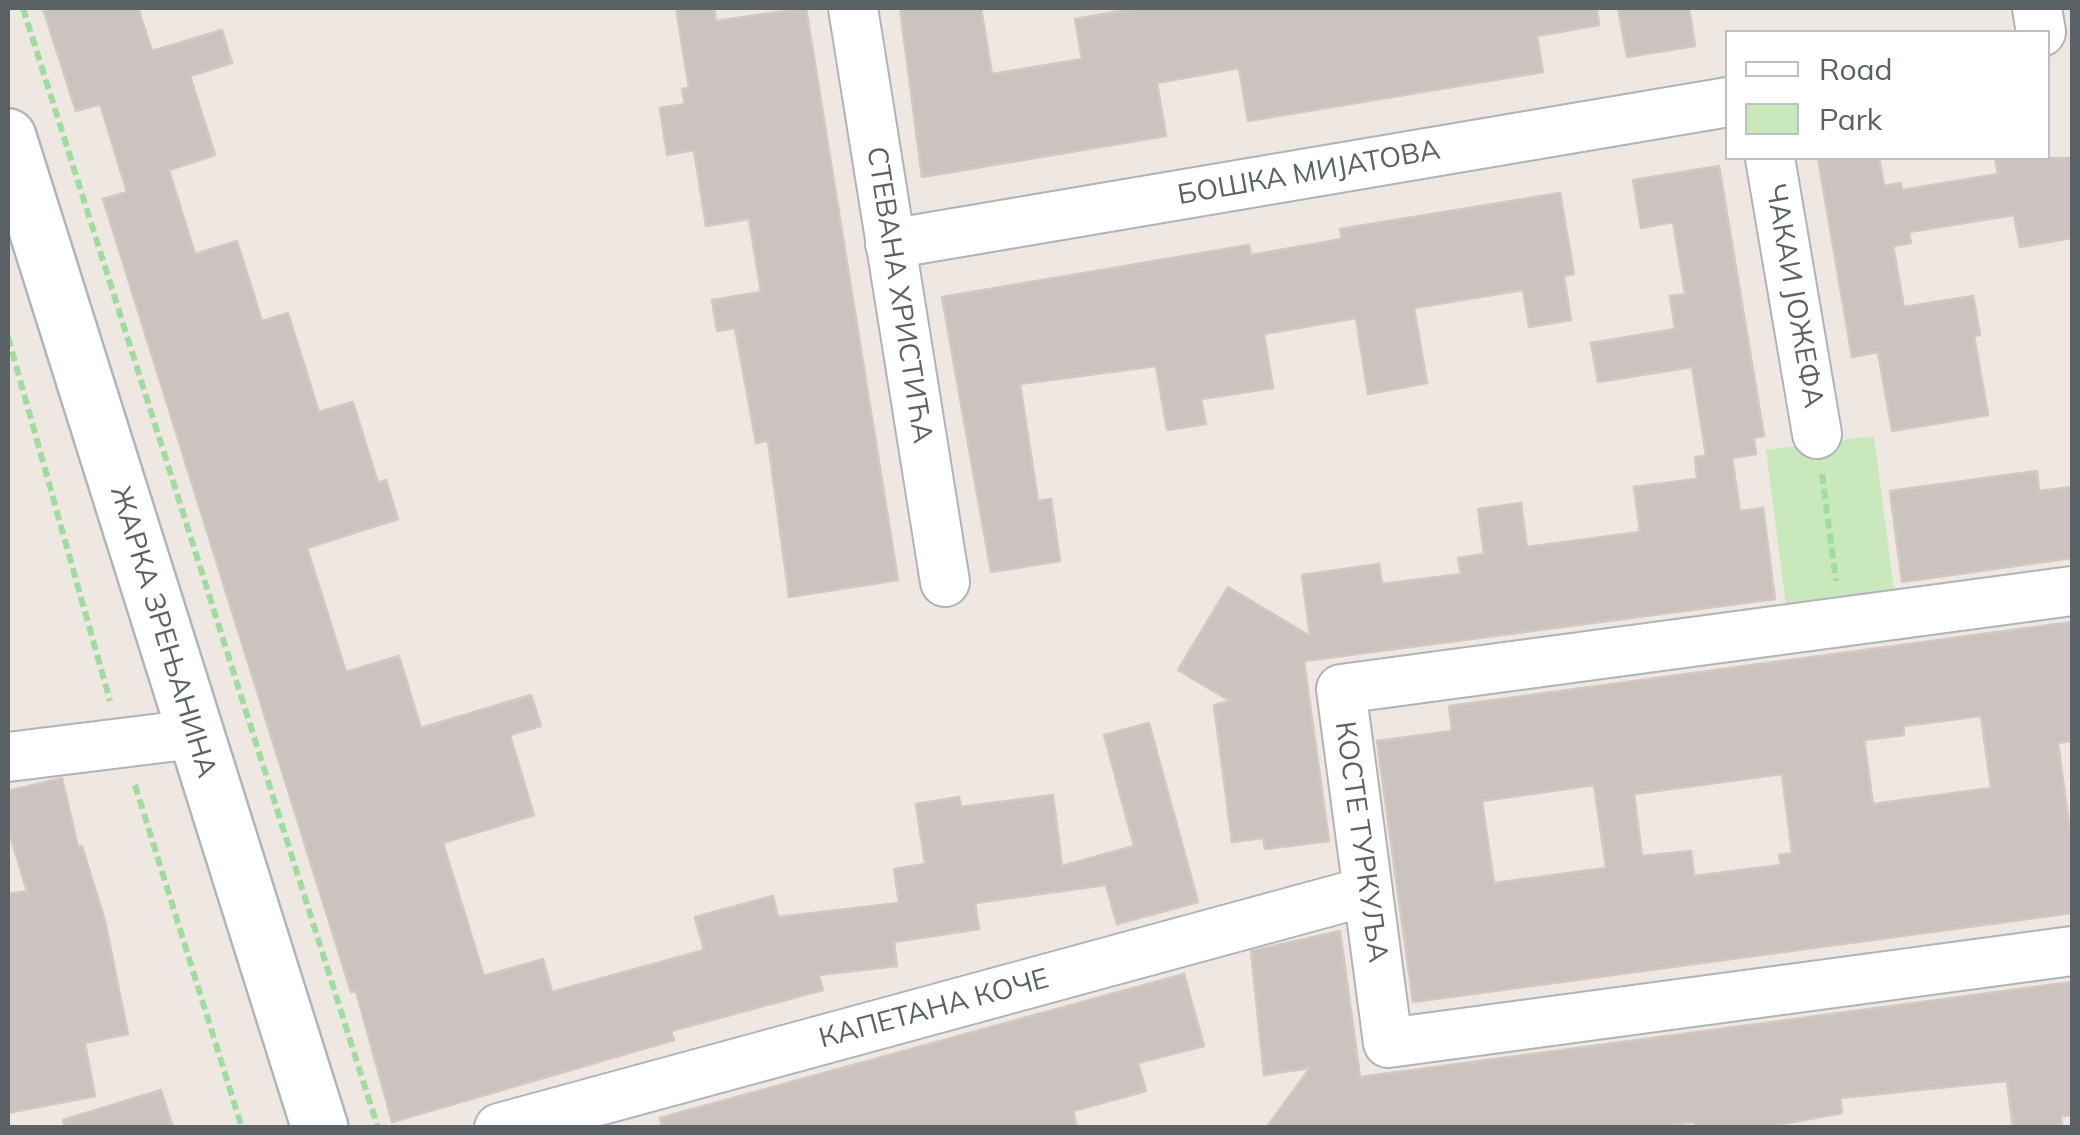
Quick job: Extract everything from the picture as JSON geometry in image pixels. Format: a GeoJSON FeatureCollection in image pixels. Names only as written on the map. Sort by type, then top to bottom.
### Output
{"type":"FeatureCollection","features":[{"type":"Feature","properties":{"kind":"main road","name":"ЖАРКА ЗРЕЊАНИНА"},"geometry":{"type":"LineString","coordinates":[[8,137],[320,1128]]}},
{"type":"Feature","properties":{"kind":"street","name":"СТЕВАНА ХРИСТИЋА"},"geometry":{"type":"LineString","coordinates":[[852,8],[946,582]]}},
{"type":"Feature","properties":{"kind":"street","name":"БОШКА МИЈАТОВА"},"geometry":{"type":"LineString","coordinates":[[890,244],[1725,103]]}},
{"type":"Feature","properties":{"kind":"street","name":"ЧАКАИ ЈОЖЕФА"},"geometry":{"type":"LineString","coordinates":[[1770,160],[1817,434]]}},
{"type":"Feature","properties":{"kind":"street","name":"КОСТЕ ТУРКУЉА"},"geometry":{"type":"LineString","coordinates":[[2072,591],[1341,689],[1388,1043],[2072,951]]}},
{"type":"Feature","properties":{"kind":"street"},"geometry":{"type":"LineString","coordinates":[[8,758],[194,734]]}},
{"type":"Feature","properties":{"kind":"street","name":"КАПЕТАНА КОЧЕ"},"geometry":{"type":"LineString","coordinates":[[500,1128],[1368,891]]}},
{"type":"Feature","properties":{"kind":"path"},"geometry":{"type":"LineString","coordinates":[[23,8],[378,1128]]}},
{"type":"Feature","properties":{"kind":"path"},"geometry":{"type":"LineString","coordinates":[[1817,434],[1841,622]]}},
{"type":"Feature","properties":{"kind":"green space"},"geometry":{"type":"Polygon","coordinates":[[[1874,436],[1897,614],[1789,629],[1766,450],[1874,436]]]}},
{"type":"Feature","properties":{"kind":"building"},"geometry":{"type":"Polygon","coordinates":[[[43,8],[138,8],[152,51],[222,30],[232,63],[190,76],[215,155],[169,170],[195,254],[237,241],[262,321],[288,313],[319,412],[353,402],[378,483],[386,480],[398,519],[307,548],[346,672],[399,656],[421,728],[531,695],[541,726],[510,735],[534,815],[443,843],[484,976],[543,959],[552,992],[704,950],[695,917],[773,896],[778,917],[899,903],[894,869],[925,864],[916,804],[959,797],[961,807],[1053,795],[1062,866],[1134,846],[1104,735],[1149,723],[1198,902],[1117,924],[1106,885],[975,903],[979,929],[894,942],[897,966],[819,975],[823,990],[671,1031],[674,1040],[392,1122],[356,991],[351,992],[103,199],[127,192],[100,104],[76,111],[43,8]]]}},
{"type":"Feature","properties":{"kind":"building"},"geometry":{"type":"Polygon","coordinates":[[[676,8],[714,8],[716,21],[806,8],[898,580],[789,597],[768,441],[756,443],[735,328],[717,331],[712,300],[761,292],[749,219],[706,226],[694,150],[667,155],[660,108],[685,104],[682,89],[689,88],[676,8]]]}},
{"type":"Feature","properties":{"kind":"building"},"geometry":{"type":"Polygon","coordinates":[[[900,8],[981,8],[992,74],[1082,59],[1075,19],[1136,8],[1597,8],[1599,25],[1537,36],[1543,72],[1248,121],[1239,68],[1157,83],[1166,136],[922,177],[900,8]]]}},
{"type":"Feature","properties":{"kind":"building"},"geometry":{"type":"Polygon","coordinates":[[[1618,8],[1689,8],[1695,46],[1627,57],[1618,8]]]}},
{"type":"Feature","properties":{"kind":"building"},"geometry":{"type":"Polygon","coordinates":[[[2072,158],[2072,238],[2020,247],[2014,215],[1909,232],[1911,243],[1893,246],[1904,307],[1973,296],[1980,335],[1974,336],[1988,415],[1892,431],[1878,352],[1852,357],[1818,160],[1879,160],[1884,186],[1901,183],[1902,190],[1998,174],[1995,160],[2072,158]]]}},
{"type":"Feature","properties":{"kind":"building"},"geometry":{"type":"Polygon","coordinates":[[[1719,166],[1764,436],[1754,438],[1756,454],[1732,458],[1740,511],[1763,508],[1775,599],[1304,661],[1329,841],[1265,849],[1263,838],[1232,842],[1214,705],[1230,701],[1178,670],[1228,587],[1310,636],[1302,575],[1379,564],[1382,584],[1461,574],[1458,558],[1484,554],[1478,509],[1521,503],[1527,547],[1640,532],[1634,487],[1697,479],[1695,457],[1706,456],[1692,367],[1598,382],[1591,343],[1675,329],[1670,296],[1685,294],[1673,222],[1641,228],[1633,180],[1719,166]]]}},
{"type":"Feature","properties":{"kind":"building"},"geometry":{"type":"Polygon","coordinates":[[[1560,193],[1574,274],[1564,276],[1571,320],[1529,327],[1523,290],[1414,308],[1427,383],[1368,394],[1356,318],[1264,334],[1273,388],[1201,399],[1206,424],[1167,430],[1156,366],[1020,384],[1038,501],[1051,499],[1060,561],[991,572],[942,297],[1249,245],[1251,255],[1342,239],[1340,229],[1560,193]]]}},
{"type":"Feature","properties":{"kind":"building"},"geometry":{"type":"Polygon","coordinates":[[[2037,471],[2039,491],[2072,487],[2072,558],[1902,582],[1890,491],[2037,471]]]}},
{"type":"Feature","properties":{"kind":"building"},"geometry":{"type":"Polygon","coordinates":[[[2072,622],[2072,741],[2058,743],[2069,824],[2072,823],[2072,913],[1413,1002],[1377,741],[1452,731],[1449,706],[2072,622]],[[1981,716],[1903,726],[1904,735],[1864,740],[1873,804],[1991,788],[1981,716]],[[1782,774],[1634,794],[1642,856],[1691,851],[1694,876],[1781,865],[1779,855],[1792,853],[1782,774]],[[1594,785],[1482,801],[1494,883],[1606,868],[1594,785]]]}},
{"type":"Feature","properties":{"kind":"building"},"geometry":{"type":"Polygon","coordinates":[[[62,778],[78,847],[82,846],[105,921],[128,1034],[85,1043],[95,1096],[8,1113],[8,894],[27,891],[8,829],[8,791],[62,778]]]}},
{"type":"Feature","properties":{"kind":"building"},"geometry":{"type":"Polygon","coordinates":[[[1340,931],[1360,1077],[2072,982],[2072,1115],[2061,1116],[2062,1128],[2013,1128],[2007,1081],[1840,1098],[1842,1113],[1762,1128],[1694,1128],[1694,1122],[1657,1128],[1266,1128],[1310,1068],[1264,1075],[1251,951],[1340,931]]]}},
{"type":"Feature","properties":{"kind":"building"},"geometry":{"type":"Polygon","coordinates":[[[1184,974],[1204,1046],[1138,1063],[1146,1091],[1073,1111],[1077,1128],[662,1128],[660,1118],[1184,974]]]}},
{"type":"Feature","properties":{"kind":"building"},"geometry":{"type":"Polygon","coordinates":[[[161,1090],[173,1128],[65,1128],[63,1120],[161,1090]]]}}]}
